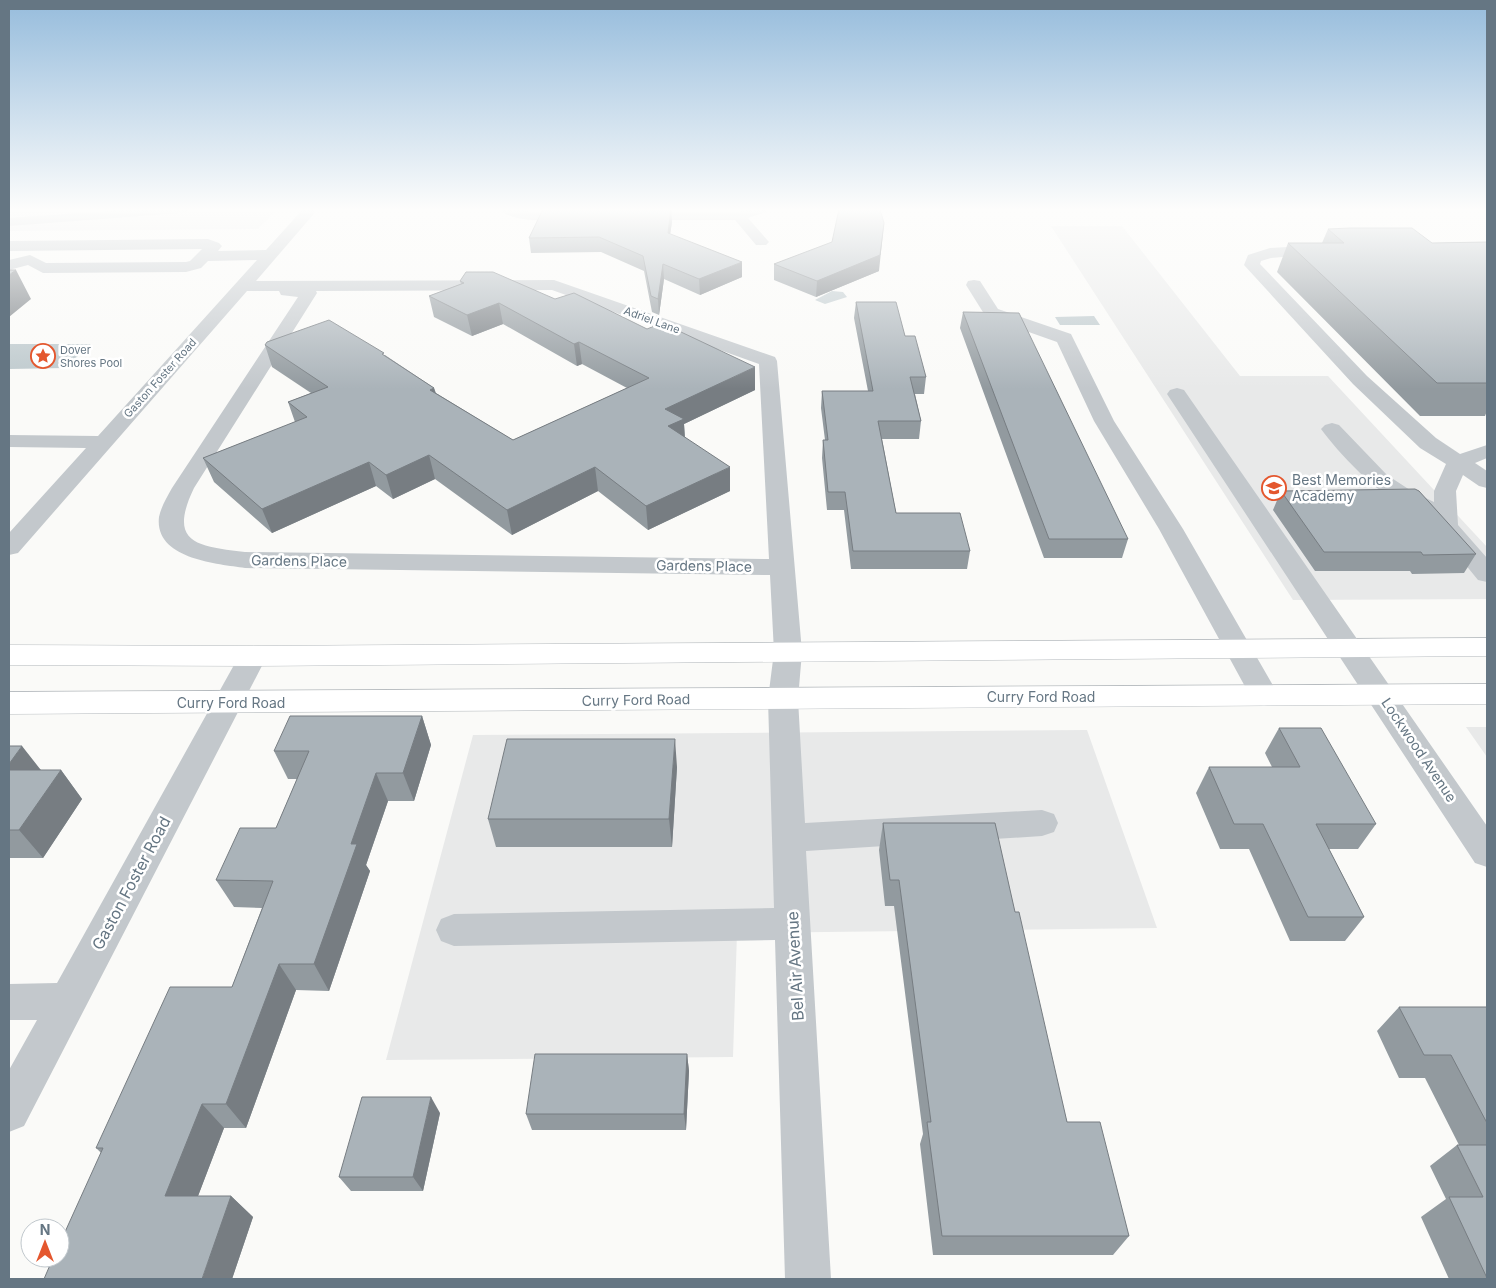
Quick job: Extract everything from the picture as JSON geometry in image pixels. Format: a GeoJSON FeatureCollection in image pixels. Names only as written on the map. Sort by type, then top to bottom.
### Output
{"type":"FeatureCollection","features":[{"type":"Feature","properties":{"kind":"main road"},"geometry":{"type":"LineString","coordinates":[[9,655],[253,656],[1487,647]]}},
{"type":"Feature","properties":{"kind":"main road","name":"Curry Ford Road"},"geometry":{"type":"LineString","coordinates":[[9,703],[1487,694]]}},
{"type":"Feature","properties":{"kind":"street","name":"Gaston Foster Road"},"geometry":{"type":"LineString","coordinates":[[9,548],[257,269]]}},
{"type":"Feature","properties":{"kind":"street"},"geometry":{"type":"LineString","coordinates":[[1256,269],[1360,380],[1428,443],[1487,481]]}},
{"type":"Feature","properties":{"kind":"street","name":"Adriel Lane"},"geometry":{"type":"LineString","coordinates":[[240,288],[554,285],[768,361],[788,652]]}},
{"type":"Feature","properties":{"kind":"street"},"geometry":{"type":"LineString","coordinates":[[974,285],[992,313],[1066,338],[1104,421],[1171,529],[1264,696]]}},
{"type":"Feature","properties":{"kind":"street","name":"Gardens Place"},"geometry":{"type":"LineString","coordinates":[[240,288],[309,293],[173,508],[171,522],[175,535],[186,547],[211,555],[245,560],[782,567]]}},
{"type":"Feature","properties":{"kind":"street","name":"Lockwood Avenue"},"geometry":{"type":"LineString","coordinates":[[1177,394],[1487,853]]}},
{"type":"Feature","properties":{"kind":"street"},"geometry":{"type":"LineString","coordinates":[[1332,428],[1379,480],[1405,497],[1445,516]]}},
{"type":"Feature","properties":{"kind":"street"},"geometry":{"type":"LineString","coordinates":[[9,441],[103,442]]}},
{"type":"Feature","properties":{"kind":"street"},"geometry":{"type":"LineString","coordinates":[[1487,451],[1458,462],[1445,491],[1446,526],[1487,574]]}},
{"type":"Feature","properties":{"kind":"street","name":"Bel Air Avenue"},"geometry":{"type":"LineString","coordinates":[[788,652],[782,699],[808,1279]]}},
{"type":"Feature","properties":{"kind":"street","name":"Gaston Foster Road"},"geometry":{"type":"LineString","coordinates":[[9,1111],[66,1001],[253,656]]}},
{"type":"Feature","properties":{"kind":"street"},"geometry":{"type":"LineString","coordinates":[[789,838],[1042,823]]}},
{"type":"Feature","properties":{"kind":"street"},"geometry":{"type":"LineString","coordinates":[[454,930],[793,924]]}},
{"type":"Feature","properties":{"kind":"street"},"geometry":{"type":"LineString","coordinates":[[9,1002],[66,1001]]}},
{"type":"Feature","properties":{"kind":"shaded area","name":"Best Memories Academy"},"geometry":{"type":"Polygon","coordinates":[[[1079,269],[1156,269],[1240,376],[1328,376],[1487,547],[1487,599],[1293,600],[1079,269]]]}},
{"type":"Feature","properties":{"kind":"shaded area"},"geometry":{"type":"Polygon","coordinates":[[[832,291],[843,292],[847,297],[825,304],[815,300],[832,291]]]}},
{"type":"Feature","properties":{"kind":"shaded area"},"geometry":{"type":"Polygon","coordinates":[[[1094,316],[1100,325],[1060,325],[1055,317],[1094,316]]]}},
{"type":"Feature","properties":{"kind":"shaded area","name":"Dover Shores Pool"},"geometry":{"type":"Polygon","coordinates":[[[9,344],[91,344],[65,368],[9,369],[9,344]]]}},
{"type":"Feature","properties":{"kind":"shaded area"},"geometry":{"type":"Polygon","coordinates":[[[1466,727],[1487,727],[1487,757],[1466,727]]]}},
{"type":"Feature","properties":{"kind":"shaded area"},"geometry":{"type":"Polygon","coordinates":[[[1087,730],[1157,928],[737,933],[733,1057],[386,1060],[473,735],[1087,730]]]}},
{"type":"Feature","properties":{"kind":"building"},"geometry":{"type":"Polygon","coordinates":[[[646,269],[662,269],[658,299],[651,296],[646,269]]]}},
{"type":"Feature","properties":{"kind":"building"},"geometry":{"type":"Polygon","coordinates":[[[675,269],[724,269],[699,279],[675,269]]]}},
{"type":"Feature","properties":{"kind":"building"},"geometry":{"type":"Polygon","coordinates":[[[787,269],[846,269],[817,281],[787,269]]]}},
{"type":"Feature","properties":{"kind":"building"},"geometry":{"type":"Polygon","coordinates":[[[1316,269],[1487,269],[1487,383],[1437,383],[1316,269]]]}},
{"type":"Feature","properties":{"kind":"building"},"geometry":{"type":"Polygon","coordinates":[[[9,270],[16,270],[9,275],[9,270]]]}},
{"type":"Feature","properties":{"kind":"building"},"geometry":{"type":"Polygon","coordinates":[[[466,272],[493,272],[555,299],[574,293],[647,329],[662,323],[755,367],[665,409],[684,419],[668,426],[730,467],[646,506],[595,467],[507,510],[429,455],[386,475],[369,462],[262,509],[203,458],[307,417],[288,402],[328,387],[265,345],[267,342],[329,320],[384,353],[382,354],[434,388],[430,390],[513,440],[649,378],[579,342],[574,344],[499,303],[467,315],[429,296],[464,283],[460,281],[466,272]]]}},
{"type":"Feature","properties":{"kind":"building"},"geometry":{"type":"Polygon","coordinates":[[[856,302],[896,302],[905,336],[915,336],[926,377],[910,377],[921,421],[878,421],[896,513],[960,513],[970,551],[853,551],[845,492],[828,492],[823,440],[828,440],[822,391],[873,391],[856,302]]]}},
{"type":"Feature","properties":{"kind":"building"},"geometry":{"type":"Polygon","coordinates":[[[963,312],[1019,313],[1128,539],[1049,539],[963,312]]]}},
{"type":"Feature","properties":{"kind":"building"},"geometry":{"type":"Polygon","coordinates":[[[1415,489],[1419,491],[1476,554],[1423,555],[1421,552],[1324,552],[1281,491],[1415,489]]]}},
{"type":"Feature","properties":{"kind":"building"},"geometry":{"type":"Polygon","coordinates":[[[290,716],[422,716],[403,773],[376,773],[351,844],[357,844],[314,964],[279,964],[226,1104],[202,1104],[165,1196],[231,1196],[202,1279],[44,1279],[49,1268],[70,1268],[70,1221],[103,1148],[96,1148],[170,987],[232,987],[273,881],[216,880],[240,828],[276,828],[309,751],[274,751],[290,716]]]}},
{"type":"Feature","properties":{"kind":"building"},"geometry":{"type":"Polygon","coordinates":[[[1279,728],[1321,728],[1376,824],[1316,824],[1364,917],[1308,917],[1263,824],[1234,824],[1209,767],[1300,767],[1279,728]]]}},
{"type":"Feature","properties":{"kind":"building"},"geometry":{"type":"Polygon","coordinates":[[[507,739],[675,739],[669,819],[488,819],[507,739]]]}},
{"type":"Feature","properties":{"kind":"building"},"geometry":{"type":"Polygon","coordinates":[[[9,746],[22,746],[9,764],[9,746]]]}},
{"type":"Feature","properties":{"kind":"building"},"geometry":{"type":"Polygon","coordinates":[[[9,770],[61,770],[19,830],[9,830],[9,770]]]}},
{"type":"Feature","properties":{"kind":"building"},"geometry":{"type":"Polygon","coordinates":[[[883,823],[995,823],[1015,912],[1019,912],[1067,1122],[1100,1122],[1129,1236],[942,1236],[927,1122],[931,1122],[899,880],[890,880],[883,823]]]}},
{"type":"Feature","properties":{"kind":"building"},"geometry":{"type":"Polygon","coordinates":[[[1399,1007],[1487,1007],[1487,1123],[1451,1055],[1424,1055],[1399,1007]]]}},
{"type":"Feature","properties":{"kind":"building"},"geometry":{"type":"Polygon","coordinates":[[[535,1054],[687,1054],[684,1114],[526,1114],[535,1054]]]}},
{"type":"Feature","properties":{"kind":"building"},"geometry":{"type":"Polygon","coordinates":[[[362,1097],[431,1097],[413,1177],[339,1177],[362,1097]]]}},
{"type":"Feature","properties":{"kind":"building"},"geometry":{"type":"Polygon","coordinates":[[[1457,1145],[1487,1145],[1487,1278],[1449,1197],[1483,1197],[1457,1145]]]}},
{"type":"Feature","properties":{"kind":"place","name":"Dover Shores Pool"},"geometry":{"type":"Point","coordinates":[43,356]}},
{"type":"Feature","properties":{"kind":"place","name":"Best Memories Academy"},"geometry":{"type":"Point","coordinates":[1274,488]}}]}
